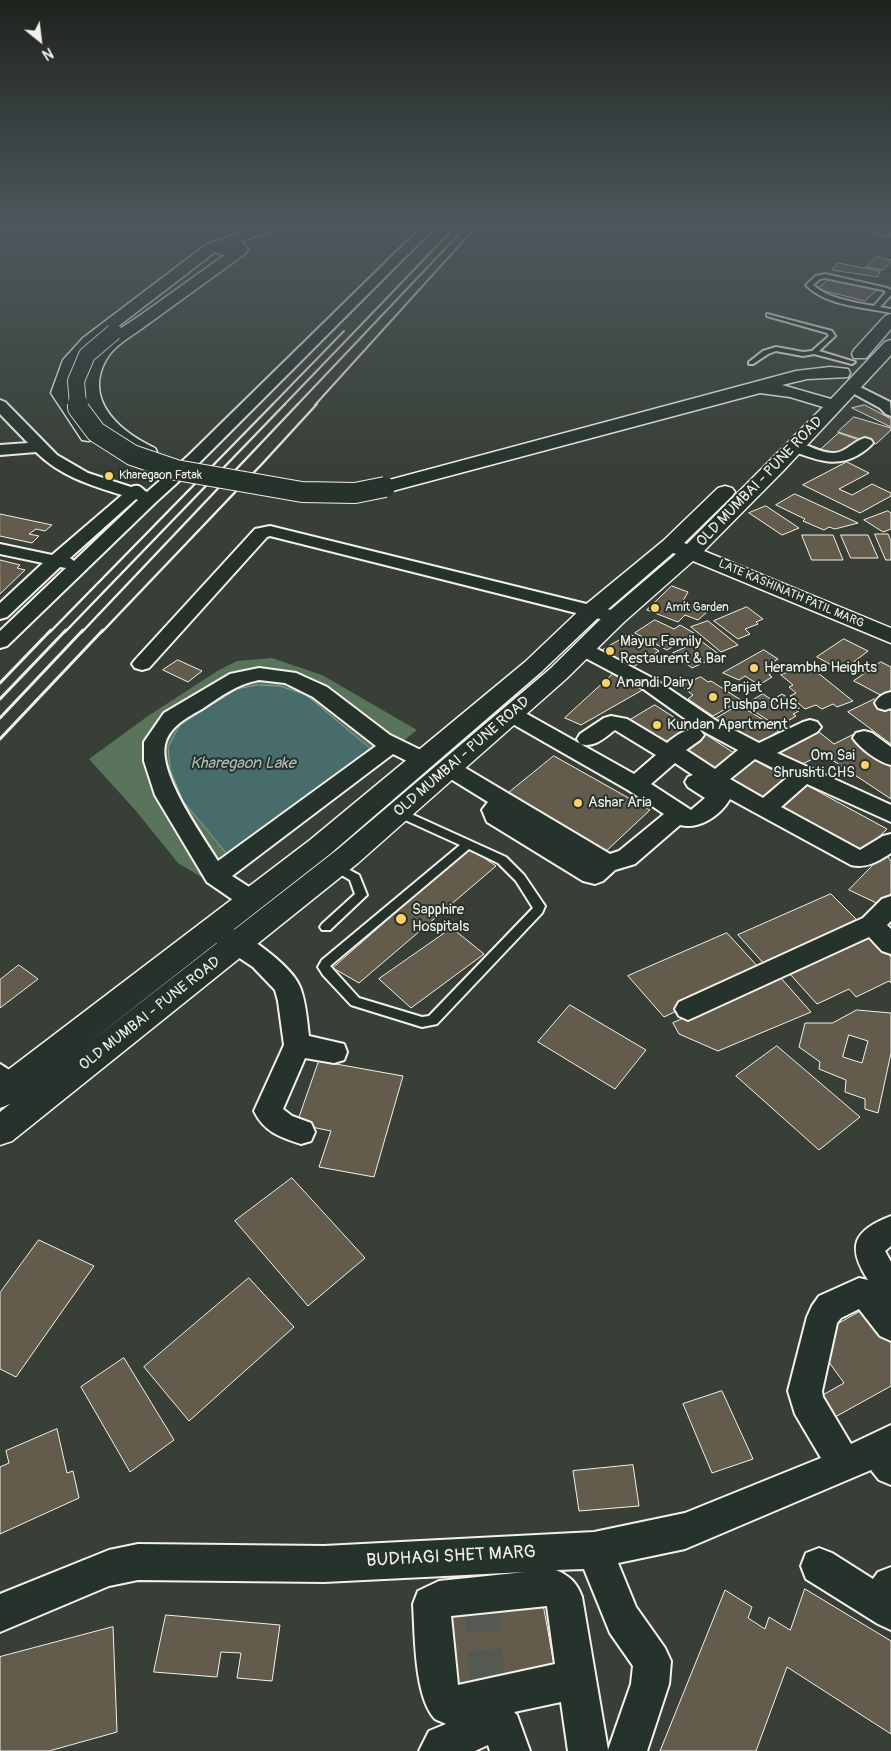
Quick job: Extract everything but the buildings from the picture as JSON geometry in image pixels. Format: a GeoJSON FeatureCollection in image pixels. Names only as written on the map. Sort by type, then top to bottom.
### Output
{"type":"FeatureCollection","features":[{"type":"Feature","properties":{"kind":"street"},"geometry":{"type":"LineString","coordinates":[[133,308],[89,341],[71,360],[60,393],[86,435],[109,451],[167,466]]}},
{"type":"Feature","properties":{"kind":"street"},"geometry":{"type":"LineString","coordinates":[[145,308],[87,356],[76,381],[78,408],[96,432],[132,455],[176,470],[302,492],[355,494],[385,487],[752,390],[801,374],[822,371],[849,374],[889,406]]}},
{"type":"Feature","properties":{"kind":"street"},"geometry":{"type":"LineString","coordinates":[[161,308],[125,334],[99,357],[89,382],[96,409],[109,426],[130,445],[167,466]]}},
{"type":"Feature","properties":{"kind":"street"},"geometry":{"type":"LineString","coordinates":[[0,642],[150,498],[167,466],[331,308]]}},
{"type":"Feature","properties":{"kind":"street"},"geometry":{"type":"LineString","coordinates":[[0,613],[56,561],[167,466],[340,308]]}},
{"type":"Feature","properties":{"kind":"street","name":"OLD MUMBAI - PUNE ROAD"},"geometry":{"type":"LineString","coordinates":[[0,1131],[52,1073],[214,929],[320,847],[533,666],[604,614],[681,549],[795,447],[825,403],[891,319]]}},
{"type":"Feature","properties":{"kind":"street","name":"OLD MUMBAI - PUNE ROAD"},"geometry":{"type":"LineString","coordinates":[[849,374],[891,345]]}},
{"type":"Feature","properties":{"kind":"street"},"geometry":{"type":"LineString","coordinates":[[752,390],[785,390],[825,403]]}},
{"type":"Feature","properties":{"kind":"street","name":"OLD MUMBAI - PUNE ROAD"},"geometry":{"type":"LineString","coordinates":[[776,441],[825,403]]}},
{"type":"Feature","properties":{"kind":"street"},"geometry":{"type":"LineString","coordinates":[[0,405],[38,447],[82,477],[150,498]]}},
{"type":"Feature","properties":{"kind":"street"},"geometry":{"type":"LineString","coordinates":[[795,447],[837,460],[850,454],[865,443]]}},
{"type":"Feature","properties":{"kind":"street"},"geometry":{"type":"LineString","coordinates":[[0,450],[38,447]]}},
{"type":"Feature","properties":{"kind":"street","name":"OLD MUMBAI - PUNE ROAD"},"geometry":{"type":"LineString","coordinates":[[681,549],[734,482]]}},
{"type":"Feature","properties":{"kind":"street"},"geometry":{"type":"LineString","coordinates":[[142,664],[261,533],[270,531],[604,614]]}},
{"type":"Feature","properties":{"kind":"street"},"geometry":{"type":"LineString","coordinates":[[0,549],[80,565]]}},
{"type":"Feature","properties":{"kind":"street","name":"LATE KASHINATH PATIL MARG"},"geometry":{"type":"LineString","coordinates":[[681,549],[891,636]]}},
{"type":"Feature","properties":{"kind":"street","name":"OLD MUMBAI - PUNE ROAD"},"geometry":{"type":"LineString","coordinates":[[5,1082],[52,1073],[238,944],[335,866],[558,674],[583,649],[604,614]]}},
{"type":"Feature","properties":{"kind":"street"},"geometry":{"type":"LineString","coordinates":[[583,649],[649,684],[708,725],[757,751],[891,814]]}},
{"type":"Feature","properties":{"kind":"street"},"geometry":{"type":"LineString","coordinates":[[251,900],[215,876],[166,795],[156,761],[154,742],[171,718],[237,678],[260,674],[289,677],[320,692],[391,745],[423,760]]}},
{"type":"Feature","properties":{"kind":"street"},"geometry":{"type":"LineString","coordinates":[[512,714],[636,785],[688,819],[694,819],[719,799],[717,795],[662,762]]}},
{"type":"Feature","properties":{"kind":"street"},"geometry":{"type":"LineString","coordinates":[[588,739],[611,723],[620,724],[666,751],[670,756],[636,785]]}},
{"type":"Feature","properties":{"kind":"street"},"geometry":{"type":"LineString","coordinates":[[715,780],[757,751],[810,727]]}},
{"type":"Feature","properties":{"kind":"street"},"geometry":{"type":"LineString","coordinates":[[693,735],[675,747],[674,750],[715,780],[765,809],[859,859],[869,856],[891,842]]}},
{"type":"Feature","properties":{"kind":"street"},"geometry":{"type":"LineString","coordinates":[[864,738],[891,758]]}},
{"type":"Feature","properties":{"kind":"street"},"geometry":{"type":"LineString","coordinates":[[215,876],[391,745]]}},
{"type":"Feature","properties":{"kind":"street"},"geometry":{"type":"LineString","coordinates":[[449,768],[503,800],[493,810],[495,816],[590,876],[595,875],[607,863],[627,858],[679,813]]}},
{"type":"Feature","properties":{"kind":"street"},"geometry":{"type":"LineString","coordinates":[[765,809],[812,777],[832,770],[836,770],[891,802]]}},
{"type":"Feature","properties":{"kind":"street"},"geometry":{"type":"LineString","coordinates":[[688,1010],[872,925],[891,905]]}},
{"type":"Feature","properties":{"kind":"street"},"geometry":{"type":"LineString","coordinates":[[872,925],[891,944]]}},
{"type":"Feature","properties":{"kind":"street"},"geometry":{"type":"LineString","coordinates":[[214,929],[262,960],[287,986],[292,1001],[297,1045],[268,1111],[272,1118],[282,1126],[301,1132]]}},
{"type":"Feature","properties":{"kind":"street"},"geometry":{"type":"LineString","coordinates":[[297,1045],[334,1052]]}},
{"type":"Feature","properties":{"kind":"street"},"geometry":{"type":"LineString","coordinates":[[891,1230],[869,1246],[872,1260],[891,1287]]}},
{"type":"Feature","properties":{"kind":"street"},"geometry":{"type":"LineString","coordinates":[[844,1466],[807,1402],[805,1391],[823,1317],[830,1307],[859,1293],[866,1295],[872,1300],[891,1325]]}},
{"type":"Feature","properties":{"kind":"street","name":"BUDHAGI SHET MARG"},"geometry":{"type":"LineString","coordinates":[[0,1614],[109,1568],[138,1562],[324,1564],[594,1550],[685,1531],[844,1466],[886,1453]]}},
{"type":"Feature","properties":{"kind":"street"},"geometry":{"type":"LineString","coordinates":[[594,1550],[623,1620],[652,1661],[650,1684],[627,1751]]}},
{"type":"Feature","properties":{"kind":"street"},"geometry":{"type":"LineString","coordinates":[[819,1566],[887,1599]]}},
{"type":"Feature","properties":{"kind":"street"},"geometry":{"type":"LineString","coordinates":[[577,1679],[489,1694],[450,1706],[440,1692],[431,1604],[439,1599],[553,1587],[564,1597],[577,1679],[588,1751]]}},
{"type":"Feature","properties":{"kind":"street"},"geometry":{"type":"LineString","coordinates":[[439,1751],[443,1745],[496,1722],[503,1728],[510,1751]]}},
{"type":"Feature","properties":{"kind":"lane"},"geometry":{"type":"LineString","coordinates":[[879,308],[891,311]]}},
{"type":"Feature","properties":{"kind":"lane"},"geometry":{"type":"LineString","coordinates":[[751,363],[770,350],[775,349],[799,354],[814,352],[832,334],[826,330],[769,315]]}},
{"type":"Feature","properties":{"kind":"lane"},"geometry":{"type":"LineString","coordinates":[[814,352],[849,374]]}},
{"type":"Feature","properties":{"kind":"lane"},"geometry":{"type":"LineString","coordinates":[[398,812],[468,844],[502,860],[520,878],[539,906],[538,910],[433,1020],[422,1022],[355,1002],[327,972],[324,967],[326,963],[468,844]]}},
{"type":"Feature","properties":{"kind":"lane"},"geometry":{"type":"LineString","coordinates":[[326,927],[361,895],[355,878],[335,866]]}},
{"type":"Feature","properties":{"kind":"green space"},"geometry":{"type":"Polygon","coordinates":[[[272,658],[322,675],[417,730],[338,793],[215,885],[178,863],[136,811],[89,759],[148,716],[219,670],[237,661],[272,658]]]}},
{"type":"Feature","properties":{"kind":"water","name":"Kharegaon Lake"},"geometry":{"type":"Polygon","coordinates":[[[258,685],[280,686],[306,695],[371,749],[231,859],[183,801],[170,769],[168,747],[180,725],[237,689],[258,685]]]}},
{"type":"Feature","properties":{"kind":"tunnel"},"geometry":{"type":"LineString","coordinates":[[481,1597],[488,1690]]}},
{"type":"Feature","properties":{"kind":"railway"},"geometry":{"type":"LineString","coordinates":[[284,405],[377,308]]}},
{"type":"Feature","properties":{"kind":"railway"},"geometry":{"type":"LineString","coordinates":[[297,405],[389,308]]}},
{"type":"Feature","properties":{"kind":"railway"},"geometry":{"type":"LineString","coordinates":[[315,405],[403,308]]}},
{"type":"Feature","properties":{"kind":"railway"},"geometry":{"type":"LineString","coordinates":[[272,405],[344,331]]}},
{"type":"Feature","properties":{"kind":"railway"},"geometry":{"type":"LineString","coordinates":[[50,632],[273,404]]}},
{"type":"Feature","properties":{"kind":"railway"},"geometry":{"type":"LineString","coordinates":[[65,632],[285,404]]}},
{"type":"Feature","properties":{"kind":"railway"},"geometry":{"type":"LineString","coordinates":[[82,632],[298,404]]}},
{"type":"Feature","properties":{"kind":"railway"},"geometry":{"type":"LineString","coordinates":[[102,632],[317,404]]}},
{"type":"Feature","properties":{"kind":"railway"},"geometry":{"type":"LineString","coordinates":[[0,683],[51,630]]}},
{"type":"Feature","properties":{"kind":"railway"},"geometry":{"type":"LineString","coordinates":[[0,699],[66,630]]}},
{"type":"Feature","properties":{"kind":"railway"},"geometry":{"type":"LineString","coordinates":[[0,718],[83,630]]}},
{"type":"Feature","properties":{"kind":"railway"},"geometry":{"type":"LineString","coordinates":[[0,739],[103,630]]}},
{"type":"Feature","properties":{"kind":"place","name":"Kharegaon Fatak"},"geometry":{"type":"Point","coordinates":[109,476]}},
{"type":"Feature","properties":{"kind":"place","name":"Amit Garden"},"geometry":{"type":"Point","coordinates":[655,608]}},
{"type":"Feature","properties":{"kind":"place","name":"Mayur Family Restaurent & Bar"},"geometry":{"type":"Point","coordinates":[610,651]}},
{"type":"Feature","properties":{"kind":"place","name":"Herambha Heights"},"geometry":{"type":"Point","coordinates":[754,668]}},
{"type":"Feature","properties":{"kind":"place","name":"Anandi Dairy"},"geometry":{"type":"Point","coordinates":[606,683]}},
{"type":"Feature","properties":{"kind":"place","name":"Parijat Pushpa CHS."},"geometry":{"type":"Point","coordinates":[713,697]}},
{"type":"Feature","properties":{"kind":"place","name":"Kundan Apartment"},"geometry":{"type":"Point","coordinates":[657,725]}},
{"type":"Feature","properties":{"kind":"place","name":"Om Sai Shrushti CHS"},"geometry":{"type":"Point","coordinates":[865,765]}},
{"type":"Feature","properties":{"kind":"place","name":"Ashar Aria"},"geometry":{"type":"Point","coordinates":[578,803]}},
{"type":"Feature","properties":{"kind":"place","name":"Sapphire Hospitals"},"geometry":{"type":"Point","coordinates":[401,919]}}]}
